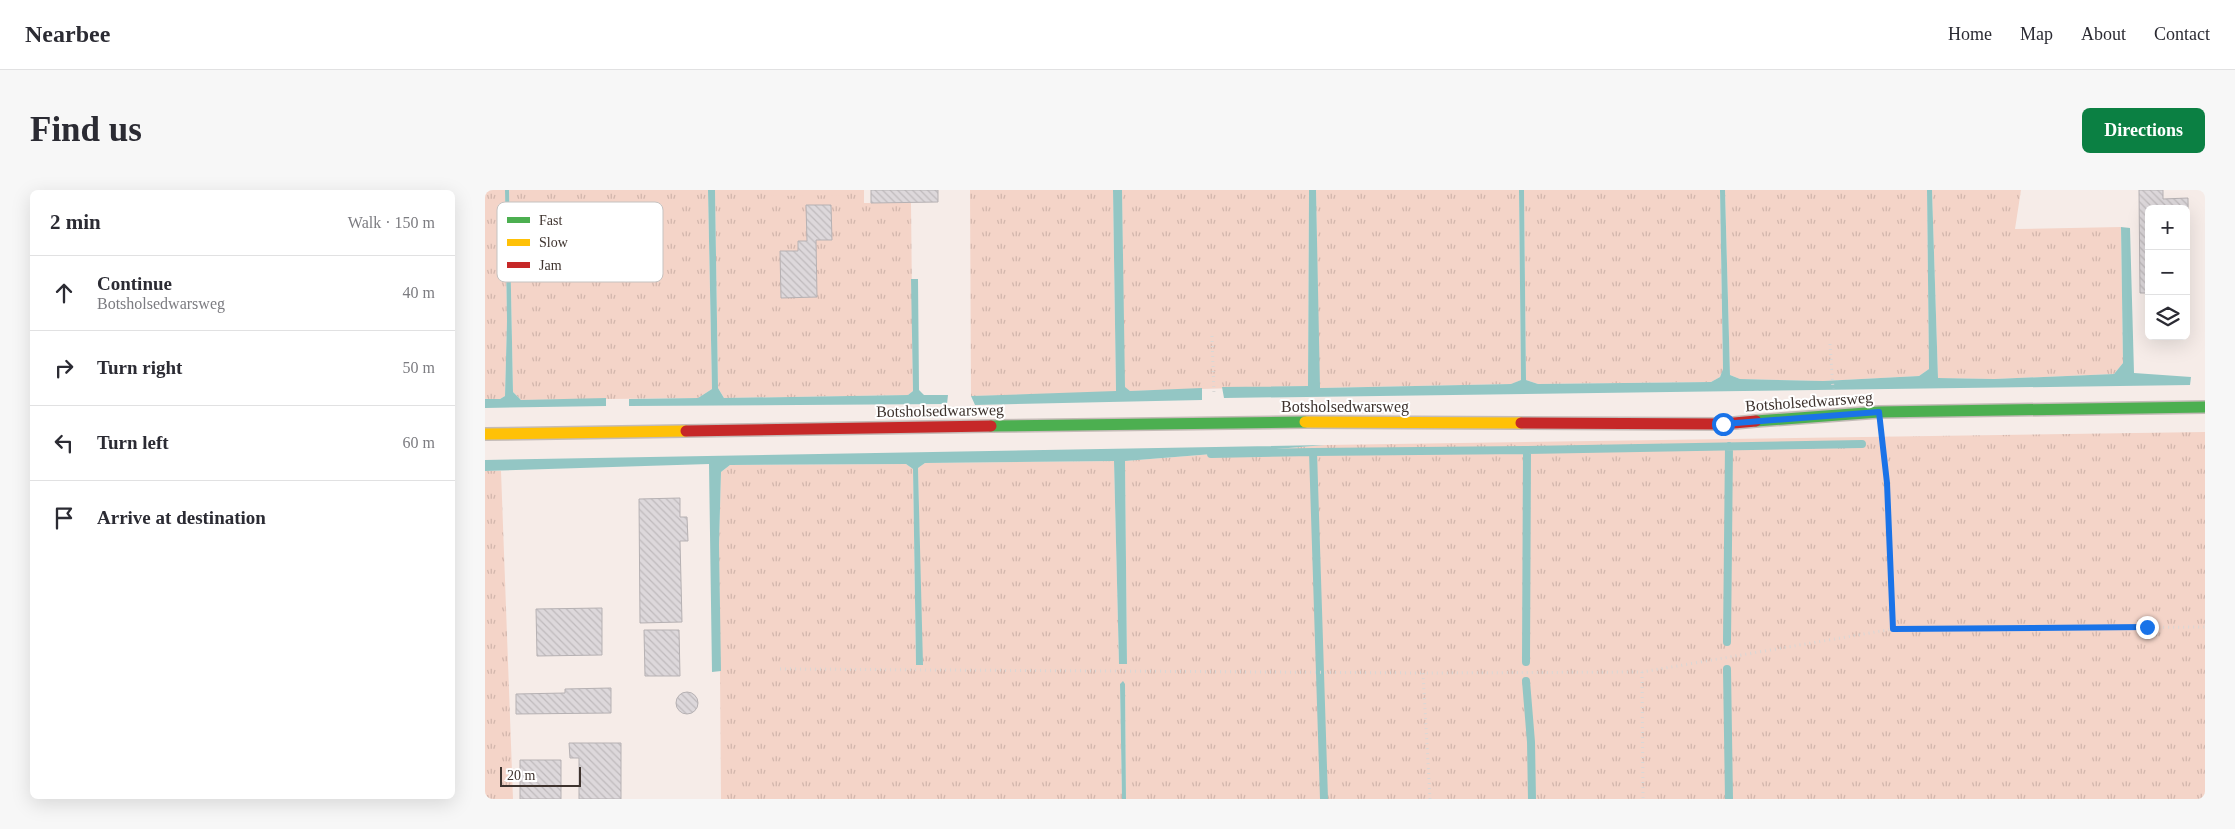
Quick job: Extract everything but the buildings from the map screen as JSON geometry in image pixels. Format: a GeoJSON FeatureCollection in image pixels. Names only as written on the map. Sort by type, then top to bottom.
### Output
{"type":"FeatureCollection","features":[{"type":"Feature","properties":{"kind":"street","name":"Botsholsedwarsweg"},"geometry":{"type":"LineString","coordinates":[[485,434],[1215,422],[1723,424],[1879,412],[2205,407]]}},
{"type":"Feature","properties":{"kind":"path"},"geometry":{"type":"LineString","coordinates":[[1212,336],[1215,422]]}},
{"type":"Feature","properties":{"kind":"path"},"geometry":{"type":"LineString","coordinates":[[1830,344],[1833,391]]}},
{"type":"Feature","properties":{"kind":"path"},"geometry":{"type":"LineString","coordinates":[[1879,412],[1887,483],[1893,629]]}},
{"type":"Feature","properties":{"kind":"path"},"geometry":{"type":"LineString","coordinates":[[780,669],[1307,673],[1642,672],[1893,629],[2205,627]]}},
{"type":"Feature","properties":{"kind":"path"},"geometry":{"type":"LineString","coordinates":[[1642,672],[1643,799]]}},
{"type":"Feature","properties":{"kind":"path"},"geometry":{"type":"LineString","coordinates":[[1423,673],[1431,799]]}},
{"type":"Feature","properties":{"kind":"green space"},"geometry":{"type":"Polygon","coordinates":[[[485,190],[505,190],[505,202],[497,202],[497,282],[506,282],[505,396],[500,399],[485,399],[485,190]]]}},
{"type":"Feature","properties":{"kind":"green space"},"geometry":{"type":"Polygon","coordinates":[[[509,190],[708,190],[712,389],[698,398],[521,400],[513,392],[511,282],[663,282],[663,202],[509,202],[509,190]]]}},
{"type":"Feature","properties":{"kind":"green space"},"geometry":{"type":"Polygon","coordinates":[[[715,190],[864,190],[864,203],[911,203],[913,391],[908,395],[724,398],[718,388],[715,190]]]}},
{"type":"Feature","properties":{"kind":"green space"},"geometry":{"type":"Polygon","coordinates":[[[770,190],[845,190],[845,195],[770,196],[770,190]]]}},
{"type":"Feature","properties":{"kind":"green space"},"geometry":{"type":"Polygon","coordinates":[[[970,190],[1113,190],[1116,392],[971,396],[970,190]]]}},
{"type":"Feature","properties":{"kind":"green space"},"geometry":{"type":"Polygon","coordinates":[[[1122,190],[1309,190],[1308,386],[1130,391],[1124,387],[1122,190]]]}},
{"type":"Feature","properties":{"kind":"green space"},"geometry":{"type":"Polygon","coordinates":[[[1316,190],[1519,190],[1521,380],[1512,384],[1319,388],[1316,190]]]}},
{"type":"Feature","properties":{"kind":"green space"},"geometry":{"type":"Polygon","coordinates":[[[1524,190],[1720,190],[1723,370],[1720,377],[1711,382],[1538,384],[1526,380],[1524,190]]]}},
{"type":"Feature","properties":{"kind":"green space"},"geometry":{"type":"Polygon","coordinates":[[[1725,190],[1927,190],[1929,369],[1919,376],[1823,381],[1740,379],[1730,375],[1725,190]]]}},
{"type":"Feature","properties":{"kind":"green space"},"geometry":{"type":"Polygon","coordinates":[[[1932,190],[2021,190],[2015,229],[2121,227],[2123,363],[2114,374],[1994,379],[1938,378],[1932,190]]]}},
{"type":"Feature","properties":{"kind":"green space"},"geometry":{"type":"Polygon","coordinates":[[[2205,432],[2205,799],[1126,799],[1125,684],[1120,684],[1122,799],[721,799],[719,545],[721,472],[730,465],[906,464],[913,469],[916,665],[922,665],[918,468],[925,463],[1114,461],[1119,664],[1127,664],[1125,461],[1325,445],[2205,432]]]}},
{"type":"Feature","properties":{"kind":"green space"},"geometry":{"type":"Polygon","coordinates":[[[485,471],[501,471],[513,799],[485,799],[485,471]]]}},
{"type":"Feature","properties":{"kind":"water"},"geometry":{"type":"Polygon","coordinates":[[[505,190],[509,190],[509,202],[505,202],[505,190]]]}},
{"type":"Feature","properties":{"kind":"water"},"geometry":{"type":"Polygon","coordinates":[[[708,190],[715,190],[718,388],[724,398],[908,395],[913,391],[911,279],[918,279],[919,390],[924,395],[948,395],[947,404],[629,406],[629,399],[698,398],[712,389],[708,190]]]}},
{"type":"Feature","properties":{"kind":"water"},"geometry":{"type":"Polygon","coordinates":[[[1113,190],[1122,190],[1125,387],[1130,391],[1202,388],[1202,400],[975,405],[971,396],[1116,391],[1113,190]]]}},
{"type":"Feature","properties":{"kind":"water"},"geometry":{"type":"Polygon","coordinates":[[[1309,190],[1316,190],[1320,388],[1511,384],[1521,380],[1519,190],[1524,190],[1526,380],[1538,384],[1711,382],[1720,377],[1723,369],[1720,190],[1725,190],[1730,375],[1740,379],[1823,381],[1919,376],[1929,369],[1927,190],[1932,190],[1938,378],[1994,379],[2114,374],[2123,363],[2121,227],[2130,228],[2134,373],[2191,377],[2190,385],[1224,398],[1222,387],[1308,386],[1309,190]]]}},
{"type":"Feature","properties":{"kind":"water"},"geometry":{"type":"Polygon","coordinates":[[[506,282],[511,282],[513,392],[521,400],[606,398],[606,406],[485,408],[485,399],[500,399],[505,396],[506,282]]]}},
{"type":"Feature","properties":{"kind":"water"},"geometry":{"type":"Polygon","coordinates":[[[1325,445],[1125,461],[1127,664],[1119,664],[1114,461],[925,463],[918,468],[923,665],[916,665],[913,469],[906,464],[730,465],[721,472],[719,545],[721,671],[712,672],[709,464],[485,471],[485,460],[1325,445]]]}},
{"type":"Feature","properties":{"kind":"water"},"geometry":{"type":"Polygon","coordinates":[[[1123,681],[1125,684],[1126,799],[1122,799],[1120,684],[1123,681]]]}},
{"type":"Feature","properties":{"kind":"waterway"},"geometry":{"type":"LineString","coordinates":[[1527,450],[1862,444]]}},
{"type":"Feature","properties":{"kind":"waterway"},"geometry":{"type":"LineString","coordinates":[[1727,642],[1729,446]]}},
{"type":"Feature","properties":{"kind":"waterway"},"geometry":{"type":"LineString","coordinates":[[1313,452],[1527,450],[1526,662]]}},
{"type":"Feature","properties":{"kind":"waterway"},"geometry":{"type":"LineString","coordinates":[[1211,454],[1313,452],[1324,799]]}},
{"type":"Feature","properties":{"kind":"waterway"},"geometry":{"type":"LineString","coordinates":[[1727,669],[1729,799]]}},
{"type":"Feature","properties":{"kind":"waterway"},"geometry":{"type":"LineString","coordinates":[[1526,681],[1531,742],[1532,799]]}},
{"type":"Feature","properties":{"kind":"traffic: fast"},"geometry":{"type":"LineString","coordinates":[[1756,421],[1879,412],[2205,407]]}},
{"type":"Feature","properties":{"kind":"traffic: fast"},"geometry":{"type":"LineString","coordinates":[[991,426],[1305,422]]}},
{"type":"Feature","properties":{"kind":"traffic: slow"},"geometry":{"type":"LineString","coordinates":[[1305,422],[1521,423]]}},
{"type":"Feature","properties":{"kind":"traffic: slow"},"geometry":{"type":"LineString","coordinates":[[485,434],[686,431]]}},
{"type":"Feature","properties":{"kind":"traffic: jam"},"geometry":{"type":"LineString","coordinates":[[1521,423],[1723,424],[1756,421]]}},
{"type":"Feature","properties":{"kind":"traffic: jam"},"geometry":{"type":"LineString","coordinates":[[686,431],[991,426]]}},
{"type":"Feature","properties":{"kind":"route"},"geometry":{"type":"LineString","coordinates":[[1723,424],[1879,412],[1887,483],[1893,629],[2147,627]]}}]}
